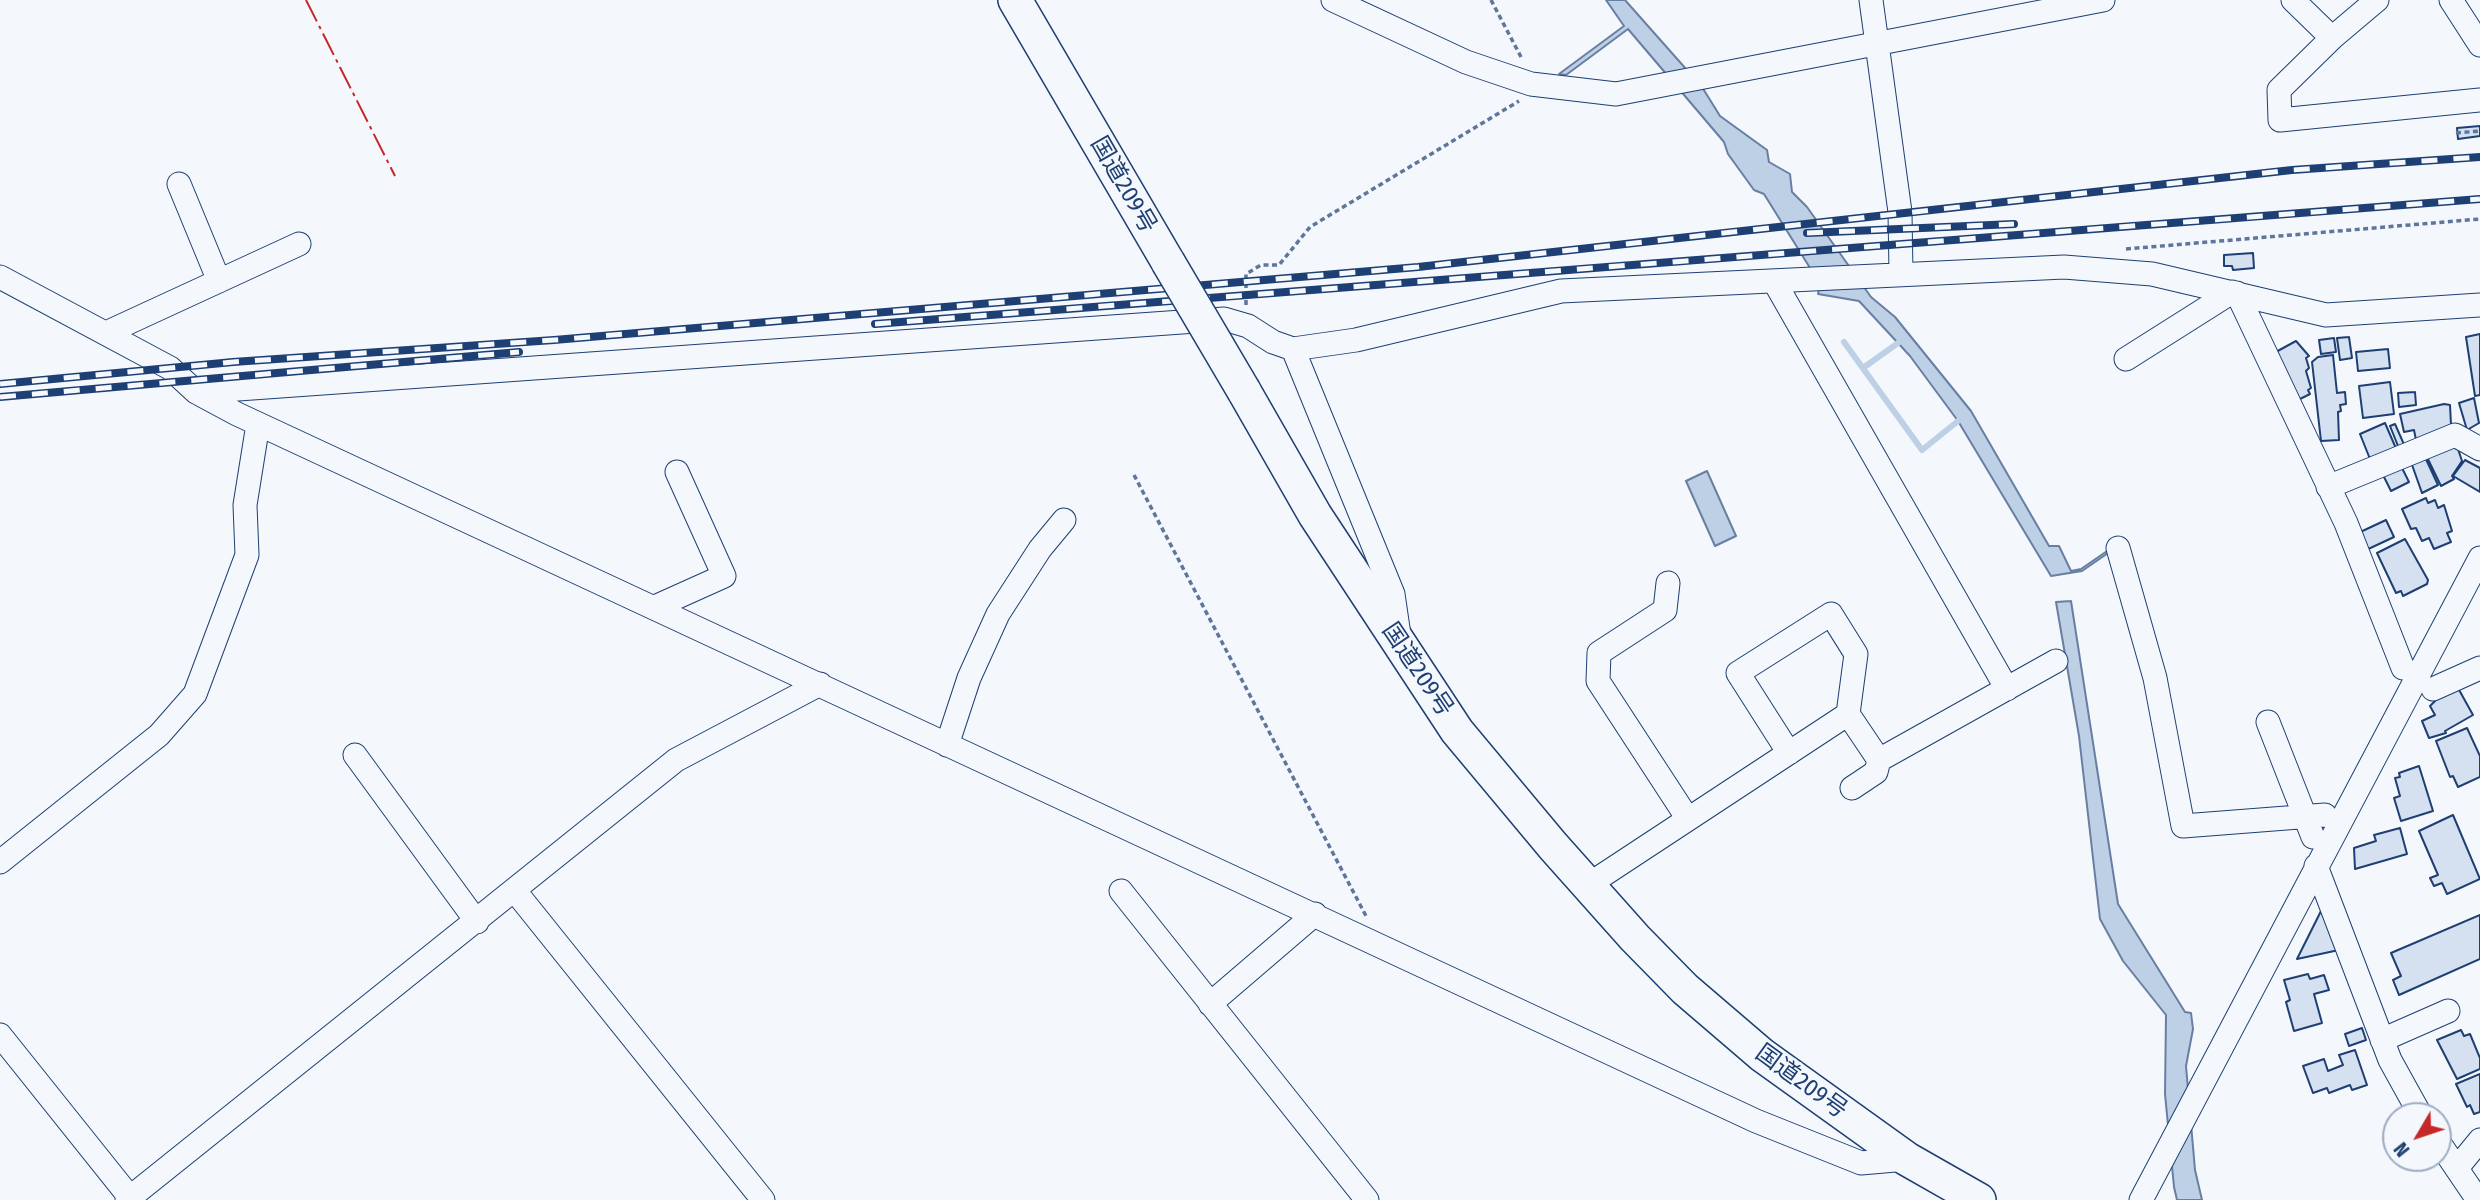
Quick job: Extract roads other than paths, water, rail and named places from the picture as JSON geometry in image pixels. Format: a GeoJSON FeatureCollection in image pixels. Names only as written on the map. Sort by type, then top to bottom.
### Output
{"type":"FeatureCollection","features":[{"type":"Feature","properties":{"kind":"highway","name":"国道209号"},"geometry":{"type":"LineString","coordinates":[[1015,0],[1315,515],[1457,731],[1588,885],[1685,989],[1762,1055],[1907,1159],[1979,1200]]}},
{"type":"Feature","properties":{"kind":"street"},"geometry":{"type":"LineString","coordinates":[[1333,0],[1466,62],[1531,84],[1616,94],[2103,0]]}},
{"type":"Feature","properties":{"kind":"street"},"geometry":{"type":"LineString","coordinates":[[1871,0],[1900,212],[1901,274]]}},
{"type":"Feature","properties":{"kind":"street"},"geometry":{"type":"LineString","coordinates":[[2293,0],[2332,38]]}},
{"type":"Feature","properties":{"kind":"street"},"geometry":{"type":"LineString","coordinates":[[2377,0],[2332,38],[2279,90],[2280,120],[2480,100]]}},
{"type":"Feature","properties":{"kind":"street"},"geometry":{"type":"LineString","coordinates":[[2451,0],[2480,45]]}},
{"type":"Feature","properties":{"kind":"street"},"geometry":{"type":"LineString","coordinates":[[178,184],[219,281]]}},
{"type":"Feature","properties":{"kind":"street"},"geometry":{"type":"LineString","coordinates":[[106,333],[299,244]]}},
{"type":"Feature","properties":{"kind":"street"},"geometry":{"type":"LineString","coordinates":[[196,392],[1224,319],[1248,326],[1273,342],[1293,349],[1356,340],[1561,291],[2064,267],[2152,274],[2326,315],[2480,305]]}},
{"type":"Feature","properties":{"kind":"street"},"geometry":{"type":"LineString","coordinates":[[0,277],[170,368],[196,392],[258,424],[1756,1121],[1861,1163],[1907,1159]]}},
{"type":"Feature","properties":{"kind":"street"},"geometry":{"type":"LineString","coordinates":[[1774,281],[2007,689]]}},
{"type":"Feature","properties":{"kind":"street"},"geometry":{"type":"LineString","coordinates":[[2126,359],[2234,293]]}},
{"type":"Feature","properties":{"kind":"street"},"geometry":{"type":"LineString","coordinates":[[2234,293],[2328,487],[2403,668]]}},
{"type":"Feature","properties":{"kind":"street"},"geometry":{"type":"LineString","coordinates":[[1293,349],[1393,594],[1400,646]]}},
{"type":"Feature","properties":{"kind":"street"},"geometry":{"type":"LineString","coordinates":[[0,862],[159,735],[195,694],[247,555],[245,505],[258,424]]}},
{"type":"Feature","properties":{"kind":"street"},"geometry":{"type":"LineString","coordinates":[[2328,487],[2455,435],[2480,449]]}},
{"type":"Feature","properties":{"kind":"street"},"geometry":{"type":"LineString","coordinates":[[655,607],[724,576],[677,472]]}},
{"type":"Feature","properties":{"kind":"street"},"geometry":{"type":"LineString","coordinates":[[947,745],[969,678],[998,614],[1040,549],[1064,520]]}},
{"type":"Feature","properties":{"kind":"street"},"geometry":{"type":"LineString","coordinates":[[2118,548],[2155,678],[2183,826],[2314,823],[2268,722]]}},
{"type":"Feature","properties":{"kind":"street"},"geometry":{"type":"LineString","coordinates":[[2141,1200],[2480,558]]}},
{"type":"Feature","properties":{"kind":"street"},"geometry":{"type":"LineString","coordinates":[[1668,583],[1665,610],[1599,653],[1598,681],[1688,819]]}},
{"type":"Feature","properties":{"kind":"street"},"geometry":{"type":"LineString","coordinates":[[1789,753],[1738,673],[1832,614],[1856,654],[1848,714],[1879,760]]}},
{"type":"Feature","properties":{"kind":"street"},"geometry":{"type":"LineString","coordinates":[[1852,788],[1876,772],[1879,760],[2056,661]]}},
{"type":"Feature","properties":{"kind":"street"},"geometry":{"type":"LineString","coordinates":[[2433,688],[2480,668]]}},
{"type":"Feature","properties":{"kind":"street"},"geometry":{"type":"LineString","coordinates":[[0,1035],[130,1199],[676,760],[820,684]]}},
{"type":"Feature","properties":{"kind":"street"},"geometry":{"type":"LineString","coordinates":[[1588,885],[1848,714]]}},
{"type":"Feature","properties":{"kind":"street"},"geometry":{"type":"LineString","coordinates":[[355,755],[477,922]]}},
{"type":"Feature","properties":{"kind":"street"},"geometry":{"type":"LineString","coordinates":[[2316,866],[2382,1040],[2414,1102]]}},
{"type":"Feature","properties":{"kind":"street"},"geometry":{"type":"LineString","coordinates":[[515,891],[763,1200]]}},
{"type":"Feature","properties":{"kind":"street"},"geometry":{"type":"LineString","coordinates":[[1121,891],[1367,1200]]}},
{"type":"Feature","properties":{"kind":"street"},"geometry":{"type":"LineString","coordinates":[[1210,1004],[1315,915]]}},
{"type":"Feature","properties":{"kind":"street"},"geometry":{"type":"LineString","coordinates":[[2382,1040],[2448,1011]]}},
{"type":"Feature","properties":{"kind":"street"},"geometry":{"type":"LineString","coordinates":[[2457,1168],[2480,1140]]}},
{"type":"Feature","properties":{"kind":"street"},"geometry":{"type":"LineString","coordinates":[[2452,1161],[2478,1200]]}},
{"type":"Feature","properties":{"kind":"water"},"geometry":{"type":"Polygon","coordinates":[[[1606,0],[1625,0],[1702,87],[1720,116],[1767,150],[1769,162],[1790,174],[1792,192],[1807,207],[1871,297],[1895,317],[1971,411],[2049,546],[2059,546],[2071,571],[2081,569],[2110,549],[2111,551],[2082,571],[2051,576],[1958,421],[1910,356],[1859,301],[1818,294],[1820,284],[1764,194],[1754,190],[1728,154],[1724,142],[1628,29],[1566,75],[1559,74],[1624,26],[1606,0]]]}},
{"type":"Feature","properties":{"kind":"water"},"geometry":{"type":"Polygon","coordinates":[[[1707,471],[1736,536],[1715,546],[1686,481],[1707,471]]]}},
{"type":"Feature","properties":{"kind":"water"},"geometry":{"type":"Polygon","coordinates":[[[2071,601],[2118,904],[2185,1012],[2191,1013],[2193,1029],[2186,1066],[2195,1170],[2202,1200],[2177,1200],[2174,1187],[2165,1094],[2166,1015],[2123,961],[2100,919],[2079,736],[2056,602],[2071,601]]]}},
{"type":"Feature","properties":{"kind":"waterway"},"geometry":{"type":"LineString","coordinates":[[1844,342],[1922,450],[1958,421]]}},
{"type":"Feature","properties":{"kind":"waterway"},"geometry":{"type":"LineString","coordinates":[[1863,368],[1898,343]]}},
{"type":"Feature","properties":{"kind":"railway"},"geometry":{"type":"LineString","coordinates":[[0,384],[233,362],[554,340],[1418,267],[2292,170],[2480,157]]}},
{"type":"Feature","properties":{"kind":"railway"},"geometry":{"type":"LineString","coordinates":[[875,324],[2480,199]]}},
{"type":"Feature","properties":{"kind":"railway"},"geometry":{"type":"LineString","coordinates":[[1807,233],[2014,224]]}},
{"type":"Feature","properties":{"kind":"railway"},"geometry":{"type":"LineString","coordinates":[[0,397],[519,352]]}}]}
